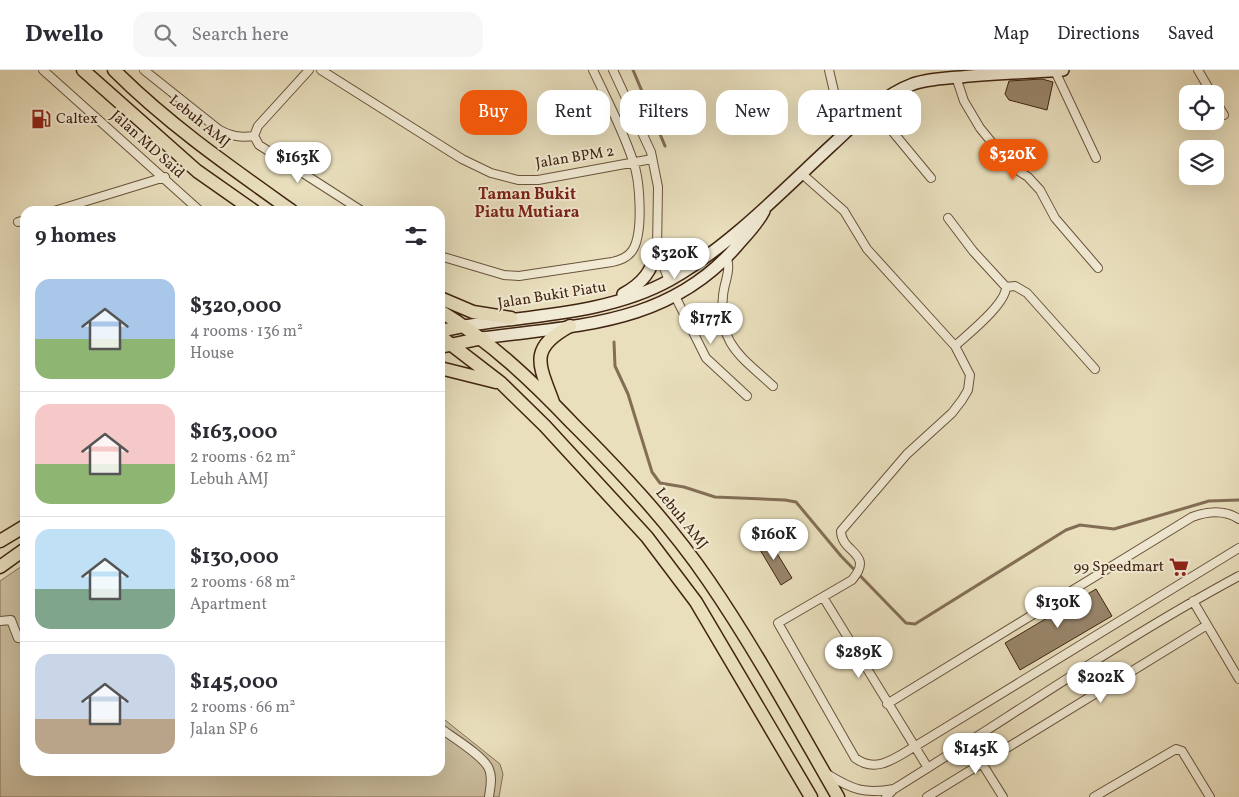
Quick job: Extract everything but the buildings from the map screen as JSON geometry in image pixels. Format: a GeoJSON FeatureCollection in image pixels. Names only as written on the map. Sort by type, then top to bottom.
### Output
{"type":"FeatureCollection","features":[{"type":"Feature","properties":{"kind":"main road"},"geometry":{"type":"LineString","coordinates":[[83,70],[197,171],[247,206]]}},
{"type":"Feature","properties":{"kind":"main road","name":"Lebuh AMJ"},"geometry":{"type":"LineString","coordinates":[[114,70],[138,94],[212,154],[285,206]]}},
{"type":"Feature","properties":{"kind":"main road","name":"Jalan Bukit Piatu"},"geometry":{"type":"LineString","coordinates":[[902,90],[916,83],[984,72],[1063,70]]}},
{"type":"Feature","properties":{"kind":"main road","name":"Jalan Bukit Piatu"},"geometry":{"type":"LineString","coordinates":[[464,326],[604,304],[639,294],[669,280],[713,252],[753,216],[766,207],[843,135]]}},
{"type":"Feature","properties":{"kind":"main road","name":"Jalan Bukit Piatu"},"geometry":{"type":"LineString","coordinates":[[483,338],[612,320],[635,314],[675,296],[708,274],[727,258],[759,221],[766,207]]}},
{"type":"Feature","properties":{"kind":"main road"},"geometry":{"type":"LineString","coordinates":[[604,304],[642,282],[650,271],[657,249],[677,266],[694,265]]}},
{"type":"Feature","properties":{"kind":"main road"},"geometry":{"type":"LineString","coordinates":[[635,314],[664,292],[669,280],[680,284],[708,274]]}},
{"type":"Feature","properties":{"kind":"main road"},"geometry":{"type":"LineString","coordinates":[[445,300],[473,312],[511,318]]}},
{"type":"Feature","properties":{"kind":"main road","name":"Lebuh AMJ"},"geometry":{"type":"LineString","coordinates":[[445,314],[483,338],[554,404],[618,468],[675,535],[751,645],[838,797]]}},
{"type":"Feature","properties":{"kind":"main road"},"geometry":{"type":"LineString","coordinates":[[445,330],[464,326]]}},
{"type":"Feature","properties":{"kind":"main road"},"geometry":{"type":"LineString","coordinates":[[554,404],[540,360],[542,351],[553,336],[570,326]]}},
{"type":"Feature","properties":{"kind":"main road"},"geometry":{"type":"LineString","coordinates":[[445,346],[483,338]]}},
{"type":"Feature","properties":{"kind":"main road"},"geometry":{"type":"LineString","coordinates":[[445,339],[501,383],[592,476],[671,567],[696,602],[811,797]]}},
{"type":"Feature","properties":{"kind":"main road"},"geometry":{"type":"LineString","coordinates":[[445,369],[501,383]]}},
{"type":"Feature","properties":{"kind":"main road"},"geometry":{"type":"LineString","coordinates":[[0,541],[20,529]]}},
{"type":"Feature","properties":{"kind":"main road"},"geometry":{"type":"LineString","coordinates":[[0,558],[20,550]]}},
{"type":"Feature","properties":{"kind":"main road"},"geometry":{"type":"LineString","coordinates":[[0,567],[20,552]]}},
{"type":"Feature","properties":{"kind":"street","name":"Jalan MD Said"},"geometry":{"type":"LineString","coordinates":[[43,70],[165,177],[193,206]]}},
{"type":"Feature","properties":{"kind":"street"},"geometry":{"type":"LineString","coordinates":[[144,70],[218,129],[241,138],[254,136]]}},
{"type":"Feature","properties":{"kind":"street"},"geometry":{"type":"LineString","coordinates":[[254,136],[258,126],[309,70]]}},
{"type":"Feature","properties":{"kind":"street","name":"Jalan BPM 2"},"geometry":{"type":"LineString","coordinates":[[321,70],[462,159],[491,173],[518,180],[538,180],[652,159]]}},
{"type":"Feature","properties":{"kind":"street"},"geometry":{"type":"LineString","coordinates":[[445,257],[504,275],[519,276],[623,259],[631,253],[638,235],[638,191],[634,163],[593,70]]}},
{"type":"Feature","properties":{"kind":"street"},"geometry":{"type":"LineString","coordinates":[[613,70],[642,128],[652,159],[658,187],[657,249],[669,280]]}},
{"type":"Feature","properties":{"kind":"street"},"geometry":{"type":"LineString","coordinates":[[829,70],[834,90]]}},
{"type":"Feature","properties":{"kind":"street"},"geometry":{"type":"LineString","coordinates":[[1198,70],[1207,85]]}},
{"type":"Feature","properties":{"kind":"street"},"geometry":{"type":"LineString","coordinates":[[1056,71],[1096,158]]}},
{"type":"Feature","properties":{"kind":"street"},"geometry":{"type":"LineString","coordinates":[[956,77],[964,101],[980,128],[1011,166],[1028,177],[1040,190],[1055,218],[1098,268]]}},
{"type":"Feature","properties":{"kind":"street"},"geometry":{"type":"LineString","coordinates":[[895,135],[931,178]]}},
{"type":"Feature","properties":{"kind":"street"},"geometry":{"type":"LineString","coordinates":[[254,136],[259,145],[354,206]]}},
{"type":"Feature","properties":{"kind":"street"},"geometry":{"type":"LineString","coordinates":[[801,173],[844,211],[867,249],[955,346],[970,375],[968,390],[952,413],[907,454],[841,531],[842,537],[858,556],[858,573],[823,597],[778,623],[855,758],[862,764],[873,766],[884,764],[914,748],[1239,548]]}},
{"type":"Feature","properties":{"kind":"street"},"geometry":{"type":"LineString","coordinates":[[70,206],[165,177]]}},
{"type":"Feature","properties":{"kind":"street"},"geometry":{"type":"LineString","coordinates":[[948,218],[973,251],[1006,287]]}},
{"type":"Feature","properties":{"kind":"street"},"geometry":{"type":"LineString","coordinates":[[727,258],[729,271],[722,304],[724,331],[727,340],[773,386]]}},
{"type":"Feature","properties":{"kind":"street"},"geometry":{"type":"LineString","coordinates":[[1006,287],[1015,286],[1026,293],[1095,369]]}},
{"type":"Feature","properties":{"kind":"street"},"geometry":{"type":"LineString","coordinates":[[955,346],[992,310],[1005,294],[1006,287]]}},
{"type":"Feature","properties":{"kind":"street"},"geometry":{"type":"LineString","coordinates":[[675,296],[706,358],[747,396]]}},
{"type":"Feature","properties":{"kind":"street"},"geometry":{"type":"LineString","coordinates":[[887,704],[1192,517],[1220,511],[1239,519]]}},
{"type":"Feature","properties":{"kind":"street"},"geometry":{"type":"LineString","coordinates":[[886,797],[894,789],[968,741],[1193,601],[1239,576]]}},
{"type":"Feature","properties":{"kind":"street"},"geometry":{"type":"LineString","coordinates":[[823,597],[928,768]]}},
{"type":"Feature","properties":{"kind":"street"},"geometry":{"type":"LineString","coordinates":[[1193,601],[1239,678]]}},
{"type":"Feature","properties":{"kind":"street"},"geometry":{"type":"LineString","coordinates":[[0,621],[11,620],[14,634],[20,638]]}},
{"type":"Feature","properties":{"kind":"street"},"geometry":{"type":"LineString","coordinates":[[927,797],[1207,625]]}},
{"type":"Feature","properties":{"kind":"street"},"geometry":{"type":"LineString","coordinates":[[445,732],[483,760],[489,768],[491,777],[489,797]]}},
{"type":"Feature","properties":{"kind":"street"},"geometry":{"type":"LineString","coordinates":[[968,741],[1002,797]]}},
{"type":"Feature","properties":{"kind":"street"},"geometry":{"type":"LineString","coordinates":[[1094,797],[1104,794],[1176,748],[1182,751],[1210,797]]}},
{"type":"Feature","properties":{"kind":"street"},"geometry":{"type":"LineString","coordinates":[[824,772],[850,788],[864,792],[894,789]]}},
{"type":"Feature","properties":{"kind":"shaded area"},"geometry":{"type":"Polygon","coordinates":[[[20,567],[20,776],[445,776],[445,720],[500,764],[503,774],[499,797],[0,797],[0,581],[20,567]]]}},
{"type":"Feature","properties":{"kind":"waterway"},"geometry":{"type":"LineString","coordinates":[[633,70],[665,146]]}},
{"type":"Feature","properties":{"kind":"waterway"},"geometry":{"type":"LineString","coordinates":[[614,342],[615,366],[628,394],[652,472],[660,483],[684,487],[715,497],[796,502],[841,556],[906,623],[915,624],[1066,530],[1080,525],[1114,529],[1209,501],[1239,500]]}},
{"type":"Feature","properties":{"kind":"place","name":"Caltex"},"geometry":{"type":"Point","coordinates":[41,119]}},
{"type":"Feature","properties":{"kind":"place","name":"99 Speedmart"},"geometry":{"type":"Point","coordinates":[1179,567]}},
{"type":"Feature","properties":{"kind":"district","name":"Taman Bukit Piatu Mutiara"},"geometry":{"type":"Point","coordinates":[527,204]}}]}
